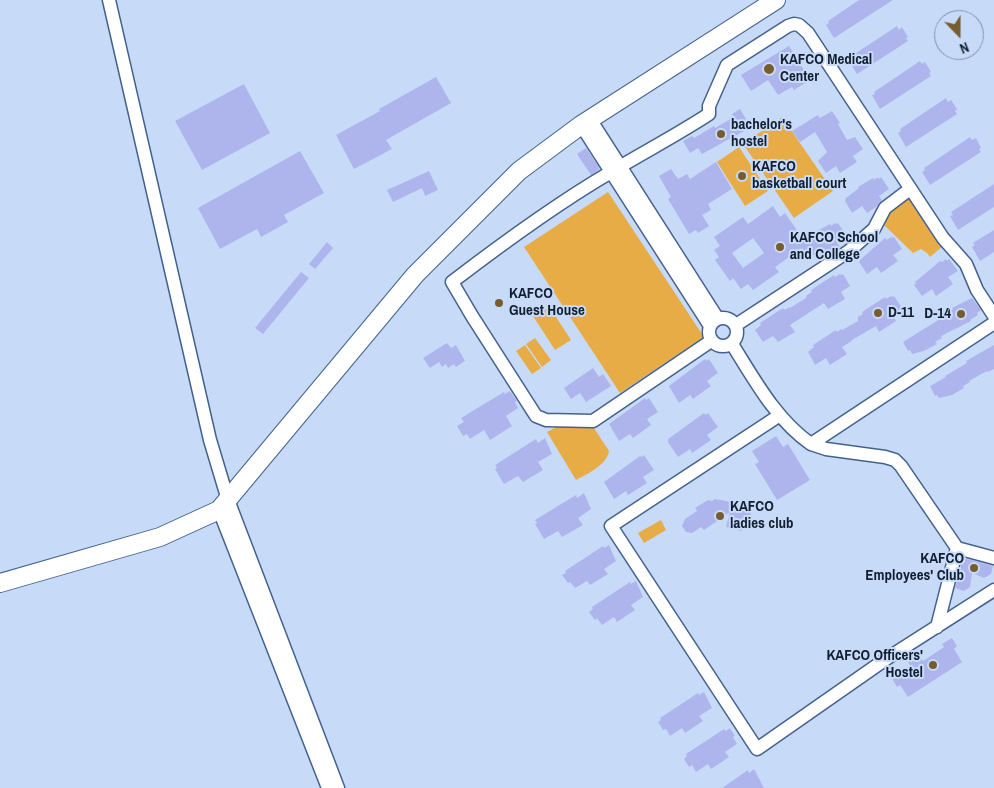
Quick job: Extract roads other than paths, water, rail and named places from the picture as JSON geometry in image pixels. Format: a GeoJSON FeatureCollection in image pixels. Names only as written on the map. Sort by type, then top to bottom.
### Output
{"type":"FeatureCollection","features":[{"type":"Feature","properties":{"kind":"main road"},"geometry":{"type":"LineString","coordinates":[[0,584],[160,536],[223,505],[415,275],[519,170],[586,122],[776,0]]}},
{"type":"Feature","properties":{"kind":"street"},"geometry":{"type":"LineString","coordinates":[[109,0],[210,440],[223,505],[328,788]]}},
{"type":"Feature","properties":{"kind":"street"},"geometry":{"type":"LineString","coordinates":[[711,341],[593,421],[562,422],[546,420],[536,416],[452,282],[537,220],[615,169],[674,137],[709,114],[709,106],[727,65],[783,28],[794,24],[803,27],[808,33],[910,189],[944,238],[966,264],[976,290],[994,316]]}},
{"type":"Feature","properties":{"kind":"street"},"geometry":{"type":"LineString","coordinates":[[586,122],[714,322]]}},
{"type":"Feature","properties":{"kind":"street"},"geometry":{"type":"LineString","coordinates":[[736,324],[849,251],[874,230],[885,208],[910,189]]}},
{"type":"Feature","properties":{"kind":"street"},"geometry":{"type":"LineString","coordinates":[[728,318],[736,324],[737,335],[732,344],[723,347],[711,341],[708,331],[714,322],[728,318]]}},
{"type":"Feature","properties":{"kind":"street"},"geometry":{"type":"LineString","coordinates":[[811,444],[994,324]]}},
{"type":"Feature","properties":{"kind":"street"},"geometry":{"type":"LineString","coordinates":[[732,344],[780,415],[797,434],[811,444],[826,449],[895,460],[957,548],[994,558]]}},
{"type":"Feature","properties":{"kind":"street"},"geometry":{"type":"LineString","coordinates":[[780,415],[611,526],[757,749],[886,659],[994,590]]}},
{"type":"Feature","properties":{"kind":"street"},"geometry":{"type":"LineString","coordinates":[[223,505],[338,788]]}},
{"type":"Feature","properties":{"kind":"street"},"geometry":{"type":"LineString","coordinates":[[937,627],[957,548]]}},
{"type":"Feature","properties":{"kind":"place","name":"KAFCO Medical Center"},"geometry":{"type":"Point","coordinates":[769,69]}},
{"type":"Feature","properties":{"kind":"place","name":"bachelor's hostel"},"geometry":{"type":"Point","coordinates":[721,134]}},
{"type":"Feature","properties":{"kind":"place","name":"KAFCO basketball court"},"geometry":{"type":"Point","coordinates":[742,176]}},
{"type":"Feature","properties":{"kind":"place","name":"KAFCO School and College"},"geometry":{"type":"Point","coordinates":[780,247]}},
{"type":"Feature","properties":{"kind":"place","name":"KAFCO Guest House"},"geometry":{"type":"Point","coordinates":[499,303]}},
{"type":"Feature","properties":{"kind":"place","name":"D-11"},"geometry":{"type":"Point","coordinates":[878,313]}},
{"type":"Feature","properties":{"kind":"place","name":"D-14"},"geometry":{"type":"Point","coordinates":[961,314]}},
{"type":"Feature","properties":{"kind":"place","name":"KAFCO ladies club"},"geometry":{"type":"Point","coordinates":[720,516]}},
{"type":"Feature","properties":{"kind":"place","name":"KAFCO Employees' Club"},"geometry":{"type":"Point","coordinates":[974,568]}},
{"type":"Feature","properties":{"kind":"place","name":"KAFCO Officers' Hostel"},"geometry":{"type":"Point","coordinates":[933,665]}}]}
